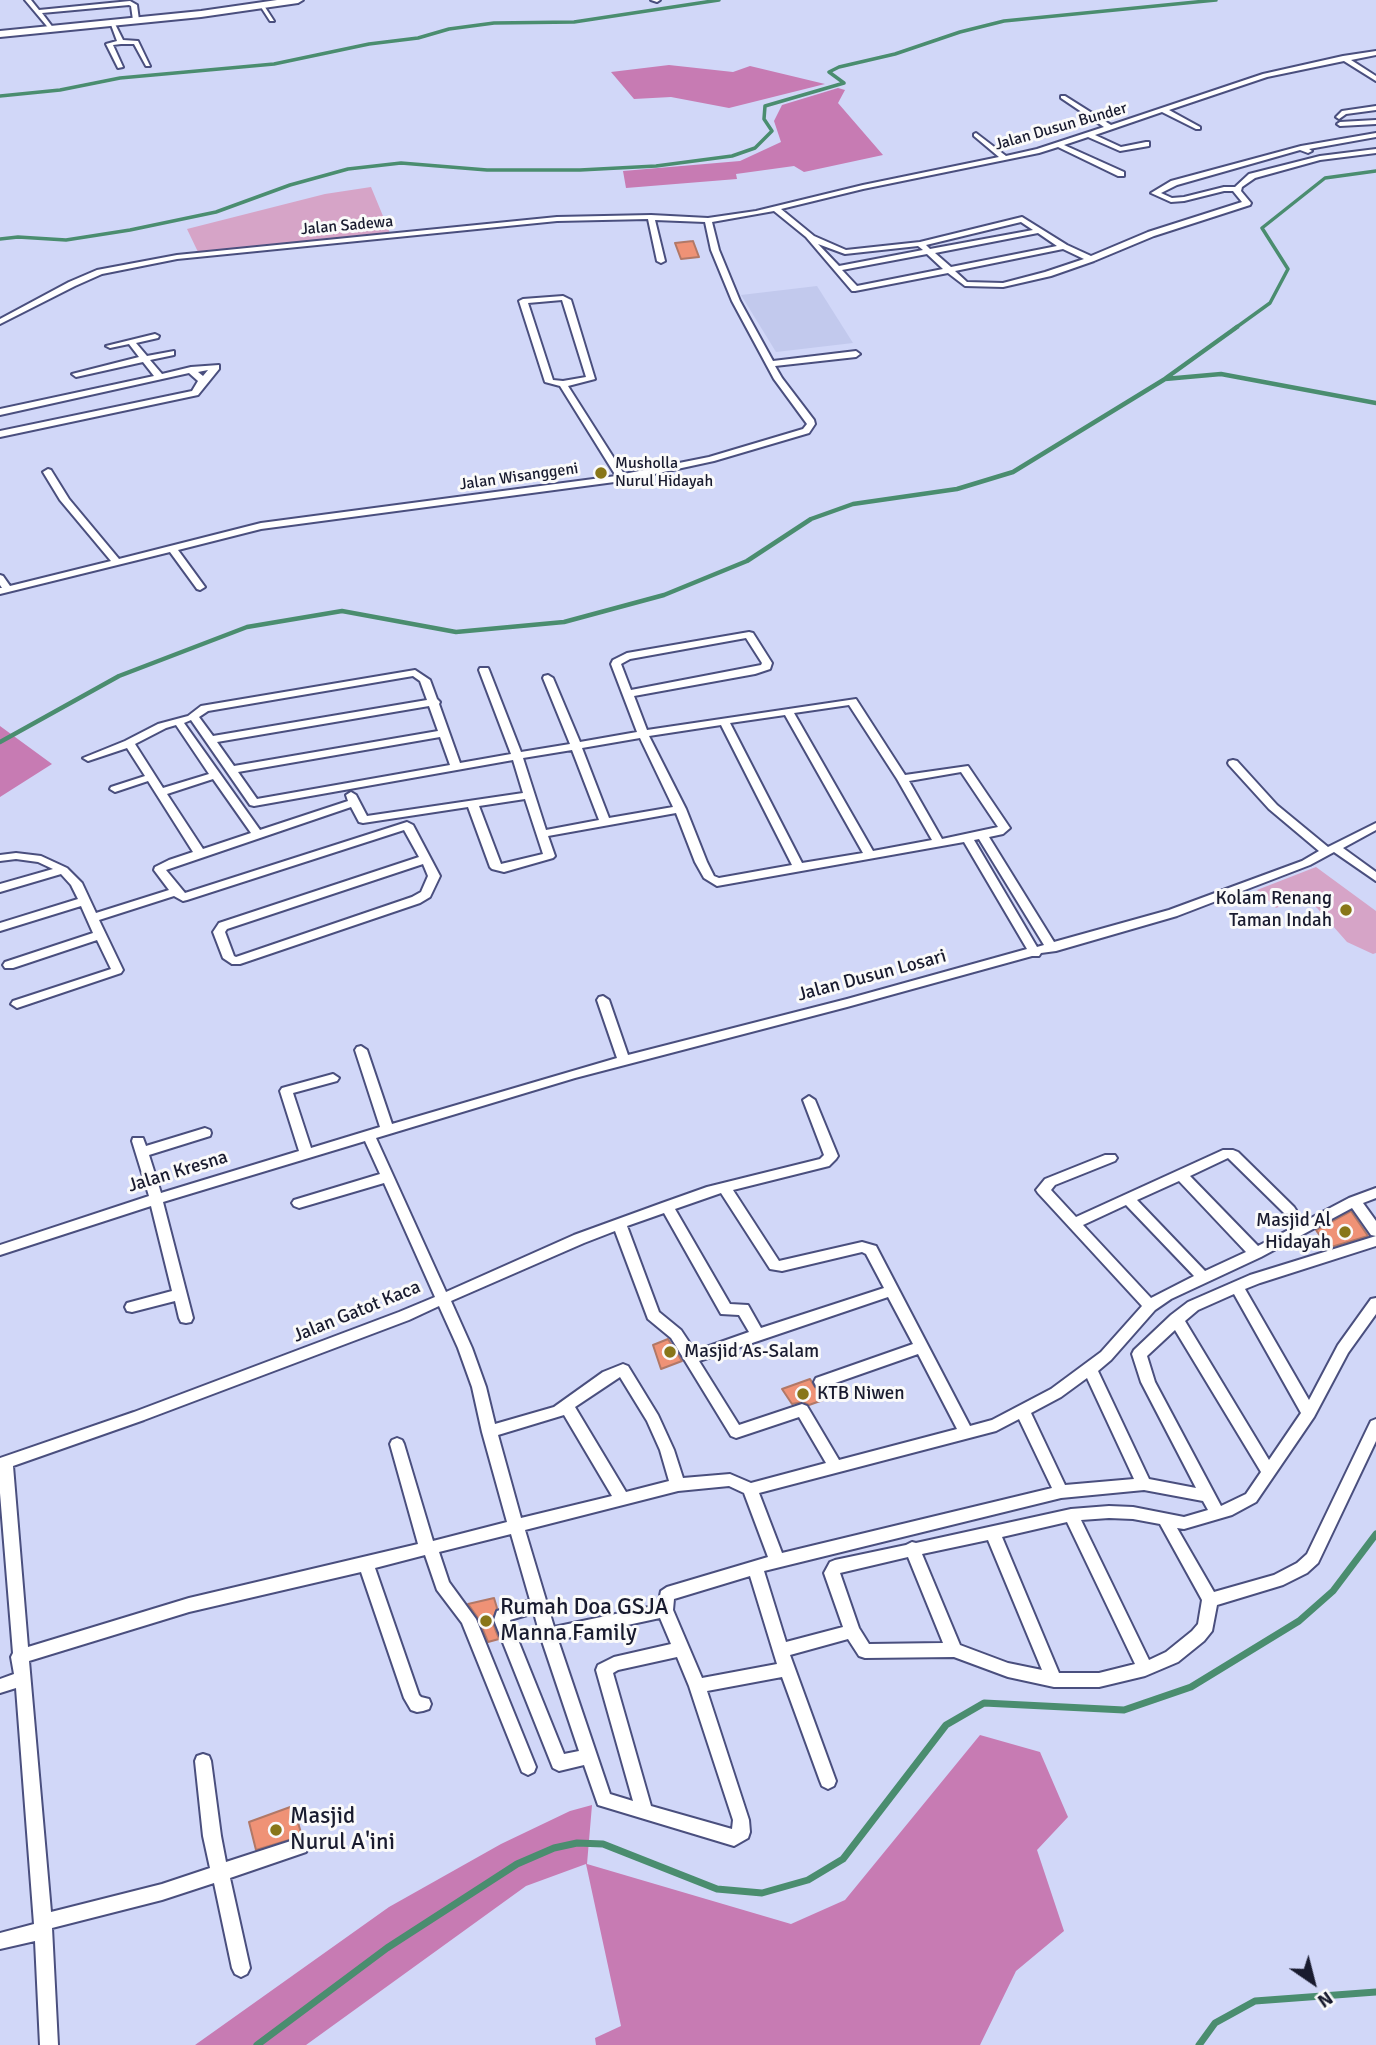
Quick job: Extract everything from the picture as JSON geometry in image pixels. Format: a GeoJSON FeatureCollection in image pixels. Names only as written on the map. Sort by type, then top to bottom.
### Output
{"type":"FeatureCollection","features":[{"type":"Feature","properties":{"kind":"street"},"geometry":{"type":"LineString","coordinates":[[28,0],[51,29]]}},
{"type":"Feature","properties":{"kind":"street"},"geometry":{"type":"LineString","coordinates":[[0,34],[299,0]]}},
{"type":"Feature","properties":{"kind":"street"},"geometry":{"type":"LineString","coordinates":[[37,12],[128,2],[134,5],[136,20]]}},
{"type":"Feature","properties":{"kind":"street"},"geometry":{"type":"LineString","coordinates":[[261,5],[272,20]]}},
{"type":"Feature","properties":{"kind":"street"},"geometry":{"type":"LineString","coordinates":[[112,23],[121,42]]}},
{"type":"Feature","properties":{"kind":"street"},"geometry":{"type":"LineString","coordinates":[[120,67],[109,44],[136,41],[148,65]]}},
{"type":"Feature","properties":{"kind":"street","name":"Jalan Dusun Bunder"},"geometry":{"type":"LineString","coordinates":[[708,220],[773,209],[1059,145],[1265,75],[1376,53]]}},
{"type":"Feature","properties":{"kind":"street"},"geometry":{"type":"LineString","coordinates":[[1343,58],[1376,79]]}},
{"type":"Feature","properties":{"kind":"street"},"geometry":{"type":"LineString","coordinates":[[1063,97],[1111,128]]}},
{"type":"Feature","properties":{"kind":"street"},"geometry":{"type":"LineString","coordinates":[[1376,108],[1344,112],[1340,121],[1376,122]]}},
{"type":"Feature","properties":{"kind":"street"},"geometry":{"type":"LineString","coordinates":[[1163,110],[1198,128]]}},
{"type":"Feature","properties":{"kind":"street"},"geometry":{"type":"LineString","coordinates":[[976,135],[1004,158]]}},
{"type":"Feature","properties":{"kind":"street"},"geometry":{"type":"LineString","coordinates":[[1090,135],[1119,149],[1146,144]]}},
{"type":"Feature","properties":{"kind":"street"},"geometry":{"type":"LineString","coordinates":[[1376,135],[1301,148],[1174,183],[1155,193],[1171,200],[1224,189],[1238,189],[1252,176],[1320,158],[1376,150]]}},
{"type":"Feature","properties":{"kind":"street"},"geometry":{"type":"LineString","coordinates":[[1059,145],[1121,174]]}},
{"type":"Feature","properties":{"kind":"street"},"geometry":{"type":"LineString","coordinates":[[1301,148],[1320,158]]}},
{"type":"Feature","properties":{"kind":"street"},"geometry":{"type":"LineString","coordinates":[[919,244],[965,284],[1003,285],[1048,274],[1151,234],[1247,203],[1238,189]]}},
{"type":"Feature","properties":{"kind":"street"},"geometry":{"type":"LineString","coordinates":[[773,209],[798,236],[860,255]]}},
{"type":"Feature","properties":{"kind":"street"},"geometry":{"type":"LineString","coordinates":[[650,217],[661,261]]}},
{"type":"Feature","properties":{"kind":"street","name":"Jalan Sadewa"},"geometry":{"type":"LineString","coordinates":[[0,322],[100,272],[165,259],[557,219],[650,217],[708,220]]}},
{"type":"Feature","properties":{"kind":"street"},"geometry":{"type":"LineString","coordinates":[[845,252],[919,244],[1022,219],[1064,247],[1091,258]]}},
{"type":"Feature","properties":{"kind":"street","name":"Jalan Wisanggeni"},"geometry":{"type":"LineString","coordinates":[[4,590],[261,526],[553,490],[622,478],[711,459],[806,430],[811,424],[810,421],[786,391],[736,301],[715,250],[708,220]]}},
{"type":"Feature","properties":{"kind":"street"},"geometry":{"type":"LineString","coordinates":[[836,270],[1038,231]]}},
{"type":"Feature","properties":{"kind":"street"},"geometry":{"type":"LineString","coordinates":[[811,238],[855,289],[1064,247]]}},
{"type":"Feature","properties":{"kind":"street"},"geometry":{"type":"LineString","coordinates":[[830,262],[890,246]]}},
{"type":"Feature","properties":{"kind":"street"},"geometry":{"type":"LineString","coordinates":[[567,300],[591,379],[563,384],[549,383],[523,301],[567,300]]}},
{"type":"Feature","properties":{"kind":"street"},"geometry":{"type":"LineString","coordinates":[[110,346],[155,336]]}},
{"type":"Feature","properties":{"kind":"street"},"geometry":{"type":"LineString","coordinates":[[131,342],[160,377]]}},
{"type":"Feature","properties":{"kind":"street"},"geometry":{"type":"LineString","coordinates":[[76,374],[171,353]]}},
{"type":"Feature","properties":{"kind":"street"},"geometry":{"type":"LineString","coordinates":[[771,364],[856,354]]}},
{"type":"Feature","properties":{"kind":"street"},"geometry":{"type":"LineString","coordinates":[[0,412],[191,370],[216,367],[195,393],[0,434]]}},
{"type":"Feature","properties":{"kind":"street"},"geometry":{"type":"LineString","coordinates":[[191,370],[203,381]]}},
{"type":"Feature","properties":{"kind":"street"},"geometry":{"type":"LineString","coordinates":[[563,384],[622,478]]}},
{"type":"Feature","properties":{"kind":"street"},"geometry":{"type":"LineString","coordinates":[[48,472],[65,500],[116,561]]}},
{"type":"Feature","properties":{"kind":"street"},"geometry":{"type":"LineString","coordinates":[[171,547],[200,587]]}},
{"type":"Feature","properties":{"kind":"street"},"geometry":{"type":"LineString","coordinates":[[0,578],[4,590]]}},
{"type":"Feature","properties":{"kind":"street"},"geometry":{"type":"LineString","coordinates":[[628,694],[755,671],[766,667],[767,663],[749,635],[627,656],[616,664],[643,734],[680,809],[701,862],[713,880],[721,881],[967,838],[999,832],[1004,828],[964,768],[902,779]]}},
{"type":"Feature","properties":{"kind":"street"},"geometry":{"type":"LineString","coordinates":[[473,805],[496,867],[504,868],[547,858],[550,854],[484,670]]}},
{"type":"Feature","properties":{"kind":"street"},"geometry":{"type":"LineString","coordinates":[[88,758],[193,716],[205,708],[415,673],[425,680],[435,702],[456,767]]}},
{"type":"Feature","properties":{"kind":"street"},"geometry":{"type":"LineString","coordinates":[[548,678],[605,822]]}},
{"type":"Feature","properties":{"kind":"street"},"geometry":{"type":"LineString","coordinates":[[193,716],[254,803],[643,734],[852,701],[939,843]]}},
{"type":"Feature","properties":{"kind":"street"},"geometry":{"type":"LineString","coordinates":[[209,740],[435,702]]}},
{"type":"Feature","properties":{"kind":"street"},"geometry":{"type":"LineString","coordinates":[[788,711],[870,855]]}},
{"type":"Feature","properties":{"kind":"street"},"geometry":{"type":"LineString","coordinates":[[178,721],[257,834]]}},
{"type":"Feature","properties":{"kind":"street"},"geometry":{"type":"LineString","coordinates":[[723,721],[799,868]]}},
{"type":"Feature","properties":{"kind":"street"},"geometry":{"type":"LineString","coordinates":[[230,770],[444,733]]}},
{"type":"Feature","properties":{"kind":"street"},"geometry":{"type":"LineString","coordinates":[[129,743],[200,853]]}},
{"type":"Feature","properties":{"kind":"street"},"geometry":{"type":"LineString","coordinates":[[1233,763],[1273,807],[1332,851],[1376,877]]}},
{"type":"Feature","properties":{"kind":"street"},"geometry":{"type":"LineString","coordinates":[[161,792],[216,775]]}},
{"type":"Feature","properties":{"kind":"street"},"geometry":{"type":"LineString","coordinates":[[115,789],[151,777]]}},
{"type":"Feature","properties":{"kind":"street"},"geometry":{"type":"LineString","coordinates":[[349,786],[353,803],[373,834]]}},
{"type":"Feature","properties":{"kind":"street"},"geometry":{"type":"LineString","coordinates":[[353,803],[160,868],[176,892],[183,897],[373,834],[405,820],[529,795]]}},
{"type":"Feature","properties":{"kind":"street"},"geometry":{"type":"LineString","coordinates":[[543,834],[680,809]]}},
{"type":"Feature","properties":{"kind":"street"},"geometry":{"type":"LineString","coordinates":[[363,820],[405,820]]}},
{"type":"Feature","properties":{"kind":"street"},"geometry":{"type":"LineString","coordinates":[[405,820],[426,859],[434,876],[432,886],[416,900],[236,961],[229,958],[219,932],[223,926],[426,859]]}},
{"type":"Feature","properties":{"kind":"street","name":"Jalan Dusun Losari"},"geometry":{"type":"LineString","coordinates":[[368,1134],[624,1061],[1035,953],[1173,913],[1332,851],[1376,826]]}},
{"type":"Feature","properties":{"kind":"street"},"geometry":{"type":"LineString","coordinates":[[982,835],[1052,947]]}},
{"type":"Feature","properties":{"kind":"street"},"geometry":{"type":"LineString","coordinates":[[967,838],[1035,953]]}},
{"type":"Feature","properties":{"kind":"street"},"geometry":{"type":"LineString","coordinates":[[0,858],[16,856],[41,859],[72,878],[117,970],[17,1004]]}},
{"type":"Feature","properties":{"kind":"street"},"geometry":{"type":"LineString","coordinates":[[0,888],[62,870]]}},
{"type":"Feature","properties":{"kind":"street"},"geometry":{"type":"LineString","coordinates":[[92,918],[176,892]]}},
{"type":"Feature","properties":{"kind":"street"},"geometry":{"type":"LineString","coordinates":[[0,927],[84,901]]}},
{"type":"Feature","properties":{"kind":"street"},"geometry":{"type":"LineString","coordinates":[[9,965],[100,935]]}},
{"type":"Feature","properties":{"kind":"street"},"geometry":{"type":"LineString","coordinates":[[603,1000],[624,1061]]}},
{"type":"Feature","properties":{"kind":"street"},"geometry":{"type":"LineString","coordinates":[[361,1050],[374,1098],[387,1128]]}},
{"type":"Feature","properties":{"kind":"street"},"geometry":{"type":"LineString","coordinates":[[306,1153],[286,1091],[333,1078]]}},
{"type":"Feature","properties":{"kind":"street","name":"Jalan Gatot Kaca"},"geometry":{"type":"LineString","coordinates":[[2,1463],[139,1416],[404,1316],[667,1206],[824,1163],[830,1158],[808,1100]]}},
{"type":"Feature","properties":{"kind":"street"},"geometry":{"type":"LineString","coordinates":[[186,1318],[140,1147],[205,1133]]}},
{"type":"Feature","properties":{"kind":"street"},"geometry":{"type":"LineString","coordinates":[[368,1134],[474,1374],[548,1635],[604,1800],[734,1838],[741,1832],[738,1810],[697,1686],[665,1610],[667,1596],[673,1592],[777,1561],[1061,1492],[1144,1484],[1208,1496]]}},
{"type":"Feature","properties":{"kind":"street","name":"Jalan Kresna"},"geometry":{"type":"LineString","coordinates":[[0,1250],[368,1134]]}},
{"type":"Feature","properties":{"kind":"street"},"geometry":{"type":"LineString","coordinates":[[1073,1224],[1228,1153],[1289,1210]]}},
{"type":"Feature","properties":{"kind":"street"},"geometry":{"type":"LineString","coordinates":[[1110,1158],[1045,1186],[1043,1190],[1150,1306]]}},
{"type":"Feature","properties":{"kind":"street"},"geometry":{"type":"LineString","coordinates":[[1181,1175],[1256,1253]]}},
{"type":"Feature","properties":{"kind":"street"},"geometry":{"type":"LineString","coordinates":[[299,1203],[387,1177]]}},
{"type":"Feature","properties":{"kind":"street"},"geometry":{"type":"LineString","coordinates":[[725,1188],[775,1265],[782,1266],[866,1247],[871,1250],[966,1433]]}},
{"type":"Feature","properties":{"kind":"street"},"geometry":{"type":"LineString","coordinates":[[19,1657],[189,1605],[366,1564],[678,1485],[730,1480],[750,1489],[996,1425],[1023,1412],[1090,1369],[1106,1356],[1150,1306],[1354,1201],[1376,1193]]}},
{"type":"Feature","properties":{"kind":"street"},"geometry":{"type":"LineString","coordinates":[[1129,1200],[1203,1277]]}},
{"type":"Feature","properties":{"kind":"street"},"geometry":{"type":"LineString","coordinates":[[1354,1201],[1376,1231]]}},
{"type":"Feature","properties":{"kind":"street"},"geometry":{"type":"LineString","coordinates":[[667,1206],[726,1310],[742,1308],[758,1335]]}},
{"type":"Feature","properties":{"kind":"street"},"geometry":{"type":"LineString","coordinates":[[619,1224],[653,1315],[676,1334],[736,1432],[802,1410],[836,1467]]}},
{"type":"Feature","properties":{"kind":"street"},"geometry":{"type":"LineString","coordinates":[[1217,1513],[1148,1382],[1139,1354],[1193,1306],[1236,1286],[1376,1241]]}},
{"type":"Feature","properties":{"kind":"street"},"geometry":{"type":"LineString","coordinates":[[1236,1286],[1309,1413]]}},
{"type":"Feature","properties":{"kind":"street"},"geometry":{"type":"LineString","coordinates":[[692,1357],[892,1290]]}},
{"type":"Feature","properties":{"kind":"street"},"geometry":{"type":"LineString","coordinates":[[132,1307],[180,1294]]}},
{"type":"Feature","properties":{"kind":"street"},"geometry":{"type":"LineString","coordinates":[[1165,1520],[1210,1600],[1206,1626],[1172,1657],[1145,1669],[1099,1680],[1055,1680],[1008,1671],[954,1650],[865,1651],[852,1631],[832,1573],[835,1567],[912,1548],[1071,1515],[1109,1511],[1184,1523],[1217,1513],[1251,1498],[1309,1413],[1343,1349],[1376,1303]]}},
{"type":"Feature","properties":{"kind":"street"},"geometry":{"type":"LineString","coordinates":[[1176,1319],[1269,1473]]}},
{"type":"Feature","properties":{"kind":"street"},"geometry":{"type":"LineString","coordinates":[[821,1382],[921,1347]]}},
{"type":"Feature","properties":{"kind":"street"},"geometry":{"type":"LineString","coordinates":[[1090,1369],[1144,1484]]}},
{"type":"Feature","properties":{"kind":"street"},"geometry":{"type":"LineString","coordinates":[[489,1432],[543,1418],[567,1407],[608,1376],[620,1370],[624,1371],[653,1419],[667,1450],[678,1485]]}},
{"type":"Feature","properties":{"kind":"street"},"geometry":{"type":"LineString","coordinates":[[567,1407],[622,1499]]}},
{"type":"Feature","properties":{"kind":"street"},"geometry":{"type":"LineString","coordinates":[[1023,1412],[1061,1492]]}},
{"type":"Feature","properties":{"kind":"street"},"geometry":{"type":"LineString","coordinates":[[1210,1600],[1278,1580],[1302,1568],[1313,1558],[1376,1425]]}},
{"type":"Feature","properties":{"kind":"street"},"geometry":{"type":"LineString","coordinates":[[397,1444],[442,1585],[468,1619],[528,1767]]}},
{"type":"Feature","properties":{"kind":"street"},"geometry":{"type":"LineString","coordinates":[[2,1463],[43,1926],[49,2045]]}},
{"type":"Feature","properties":{"kind":"street"},"geometry":{"type":"LineString","coordinates":[[750,1489],[777,1561]]}},
{"type":"Feature","properties":{"kind":"street"},"geometry":{"type":"LineString","coordinates":[[1071,1515],[1145,1669]]}},
{"type":"Feature","properties":{"kind":"street"},"geometry":{"type":"LineString","coordinates":[[992,1531],[1055,1680]]}},
{"type":"Feature","properties":{"kind":"street"},"geometry":{"type":"LineString","coordinates":[[912,1548],[954,1650]]}},
{"type":"Feature","properties":{"kind":"street"},"geometry":{"type":"LineString","coordinates":[[366,1564],[412,1698],[417,1705],[423,1704]]}},
{"type":"Feature","properties":{"kind":"street"},"geometry":{"type":"LineString","coordinates":[[755,1567],[828,1781]]}},
{"type":"Feature","properties":{"kind":"street"},"geometry":{"type":"LineString","coordinates":[[539,1604],[503,1616],[502,1620],[559,1763],[588,1756]]}},
{"type":"Feature","properties":{"kind":"street"},"geometry":{"type":"LineString","coordinates":[[548,1635],[665,1610]]}},
{"type":"Feature","properties":{"kind":"street"},"geometry":{"type":"LineString","coordinates":[[782,1650],[852,1631]]}},
{"type":"Feature","properties":{"kind":"street"},"geometry":{"type":"LineString","coordinates":[[644,1810],[604,1670],[614,1664],[681,1649]]}},
{"type":"Feature","properties":{"kind":"street"},"geometry":{"type":"LineString","coordinates":[[697,1686],[788,1669]]}},
{"type":"Feature","properties":{"kind":"street"},"geometry":{"type":"LineString","coordinates":[[0,1686],[21,1679]]}},
{"type":"Feature","properties":{"kind":"street"},"geometry":{"type":"LineString","coordinates":[[203,1761],[212,1836],[241,1968]]}},
{"type":"Feature","properties":{"kind":"street"},"geometry":{"type":"LineString","coordinates":[[0,1941],[220,1874],[300,1846]]}},
{"type":"Feature","properties":{"kind":"shaded area"},"geometry":{"type":"Polygon","coordinates":[[[669,65],[733,72],[750,66],[825,84],[729,108],[671,97],[634,99],[611,72],[669,65]]]}},
{"type":"Feature","properties":{"kind":"shaded area"},"geometry":{"type":"Polygon","coordinates":[[[838,88],[845,90],[838,103],[883,155],[804,172],[794,166],[736,174],[737,179],[626,188],[623,171],[740,161],[781,142],[774,121],[782,105],[838,88]]]}},
{"type":"Feature","properties":{"kind":"shaded area"},"geometry":{"type":"Polygon","coordinates":[[[371,187],[390,233],[198,252],[187,229],[325,194],[371,187]]]}},
{"type":"Feature","properties":{"kind":"shaded area"},"geometry":{"type":"Polygon","coordinates":[[[817,286],[853,343],[776,352],[741,295],[817,286]]]}},
{"type":"Feature","properties":{"kind":"shaded area"},"geometry":{"type":"Polygon","coordinates":[[[0,726],[52,764],[0,797],[0,726]]]}},
{"type":"Feature","properties":{"kind":"shaded area","name":"Kolam Renang Taman Indah"},"geometry":{"type":"Polygon","coordinates":[[[1316,867],[1376,911],[1376,953],[1347,942],[1317,908],[1302,898],[1276,908],[1257,890],[1316,867]]]}},
{"type":"Feature","properties":{"kind":"shaded area"},"geometry":{"type":"Polygon","coordinates":[[[980,1735],[1040,1752],[1068,1817],[1037,1850],[1064,1931],[1016,1971],[980,2045],[596,2045],[595,2038],[621,2026],[586,1864],[526,1886],[306,2045],[195,2045],[389,1907],[501,1844],[570,1811],[592,1805],[587,1864],[791,1924],[845,1900],[980,1735]]]}},
{"type":"Feature","properties":{"kind":"building"},"geometry":{"type":"Polygon","coordinates":[[[693,241],[699,257],[681,259],[675,243],[693,241]]]}},
{"type":"Feature","properties":{"kind":"building","name":"Masjid Al Hidayah"},"geometry":{"type":"Polygon","coordinates":[[[1351,1211],[1368,1236],[1328,1248],[1316,1230],[1351,1211]]]}},
{"type":"Feature","properties":{"kind":"building","name":"Masjid As-Salam"},"geometry":{"type":"Polygon","coordinates":[[[668,1339],[682,1361],[661,1369],[653,1345],[668,1339]]]}},
{"type":"Feature","properties":{"kind":"building","name":"KTB Niwen"},"geometry":{"type":"Polygon","coordinates":[[[810,1379],[823,1400],[809,1405],[803,1402],[792,1404],[782,1389],[810,1379]]]}},
{"type":"Feature","properties":{"kind":"building"},"geometry":{"type":"Polygon","coordinates":[[[494,1598],[497,1608],[492,1621],[499,1639],[488,1642],[478,1618],[468,1604],[494,1598]]]}},
{"type":"Feature","properties":{"kind":"building","name":"Masjid Nurul A'ini"},"geometry":{"type":"Polygon","coordinates":[[[293,1806],[302,1836],[256,1850],[249,1822],[293,1806]]]}},
{"type":"Feature","properties":{"kind":"waterway"},"geometry":{"type":"LineString","coordinates":[[0,96],[60,90],[120,78],[274,64],[369,44],[418,38],[449,29],[494,23],[574,22],[719,0]]}},
{"type":"Feature","properties":{"kind":"waterway"},"geometry":{"type":"LineString","coordinates":[[0,239],[18,237],[66,240],[130,230],[216,212],[290,185],[348,169],[401,163],[487,170],[580,170],[656,166],[732,156],[755,148],[772,131],[764,119],[765,106],[844,83],[829,72],[839,67],[895,54],[960,32],[1004,21],[1216,0]]}},
{"type":"Feature","properties":{"kind":"waterway"},"geometry":{"type":"LineString","coordinates":[[1234,329],[1270,303],[1288,269],[1262,228],[1325,178],[1376,171]]}},
{"type":"Feature","properties":{"kind":"waterway"},"geometry":{"type":"LineString","coordinates":[[1166,378],[1237,327]]}},
{"type":"Feature","properties":{"kind":"waterway"},"geometry":{"type":"LineString","coordinates":[[0,742],[119,676],[247,627],[342,611],[456,632],[564,622],[664,595],[747,561],[811,519],[853,504],[957,489],[1013,472],[1165,379],[1221,374],[1376,403]]}},
{"type":"Feature","properties":{"kind":"waterway"},"geometry":{"type":"LineString","coordinates":[[257,2045],[387,1948],[517,1864],[554,1848],[577,1843],[603,1844],[717,1889],[762,1893],[808,1880],[843,1859],[946,1725],[984,1703],[1124,1710],[1191,1687],[1299,1621],[1333,1591],[1376,1534]]}},
{"type":"Feature","properties":{"kind":"waterway"},"geometry":{"type":"LineString","coordinates":[[1199,2045],[1215,2023],[1255,2001],[1376,1992]]}},
{"type":"Feature","properties":{"kind":"place","name":"Musholla Nurul Hidayah"},"geometry":{"type":"Point","coordinates":[601,473]}},
{"type":"Feature","properties":{"kind":"place","name":"Kolam Renang Taman Indah"},"geometry":{"type":"Point","coordinates":[1346,910]}},
{"type":"Feature","properties":{"kind":"place","name":"Masjid Al Hidayah"},"geometry":{"type":"Point","coordinates":[1345,1232]}},
{"type":"Feature","properties":{"kind":"place","name":"Masjid As-Salam"},"geometry":{"type":"Point","coordinates":[670,1352]}},
{"type":"Feature","properties":{"kind":"place","name":"KTB Niwen"},"geometry":{"type":"Point","coordinates":[803,1394]}},
{"type":"Feature","properties":{"kind":"place","name":"Rumah Doa GSJA Manna Family"},"geometry":{"type":"Point","coordinates":[486,1621]}},
{"type":"Feature","properties":{"kind":"place","name":"Masjid Nurul A'ini"},"geometry":{"type":"Point","coordinates":[276,1830]}}]}
